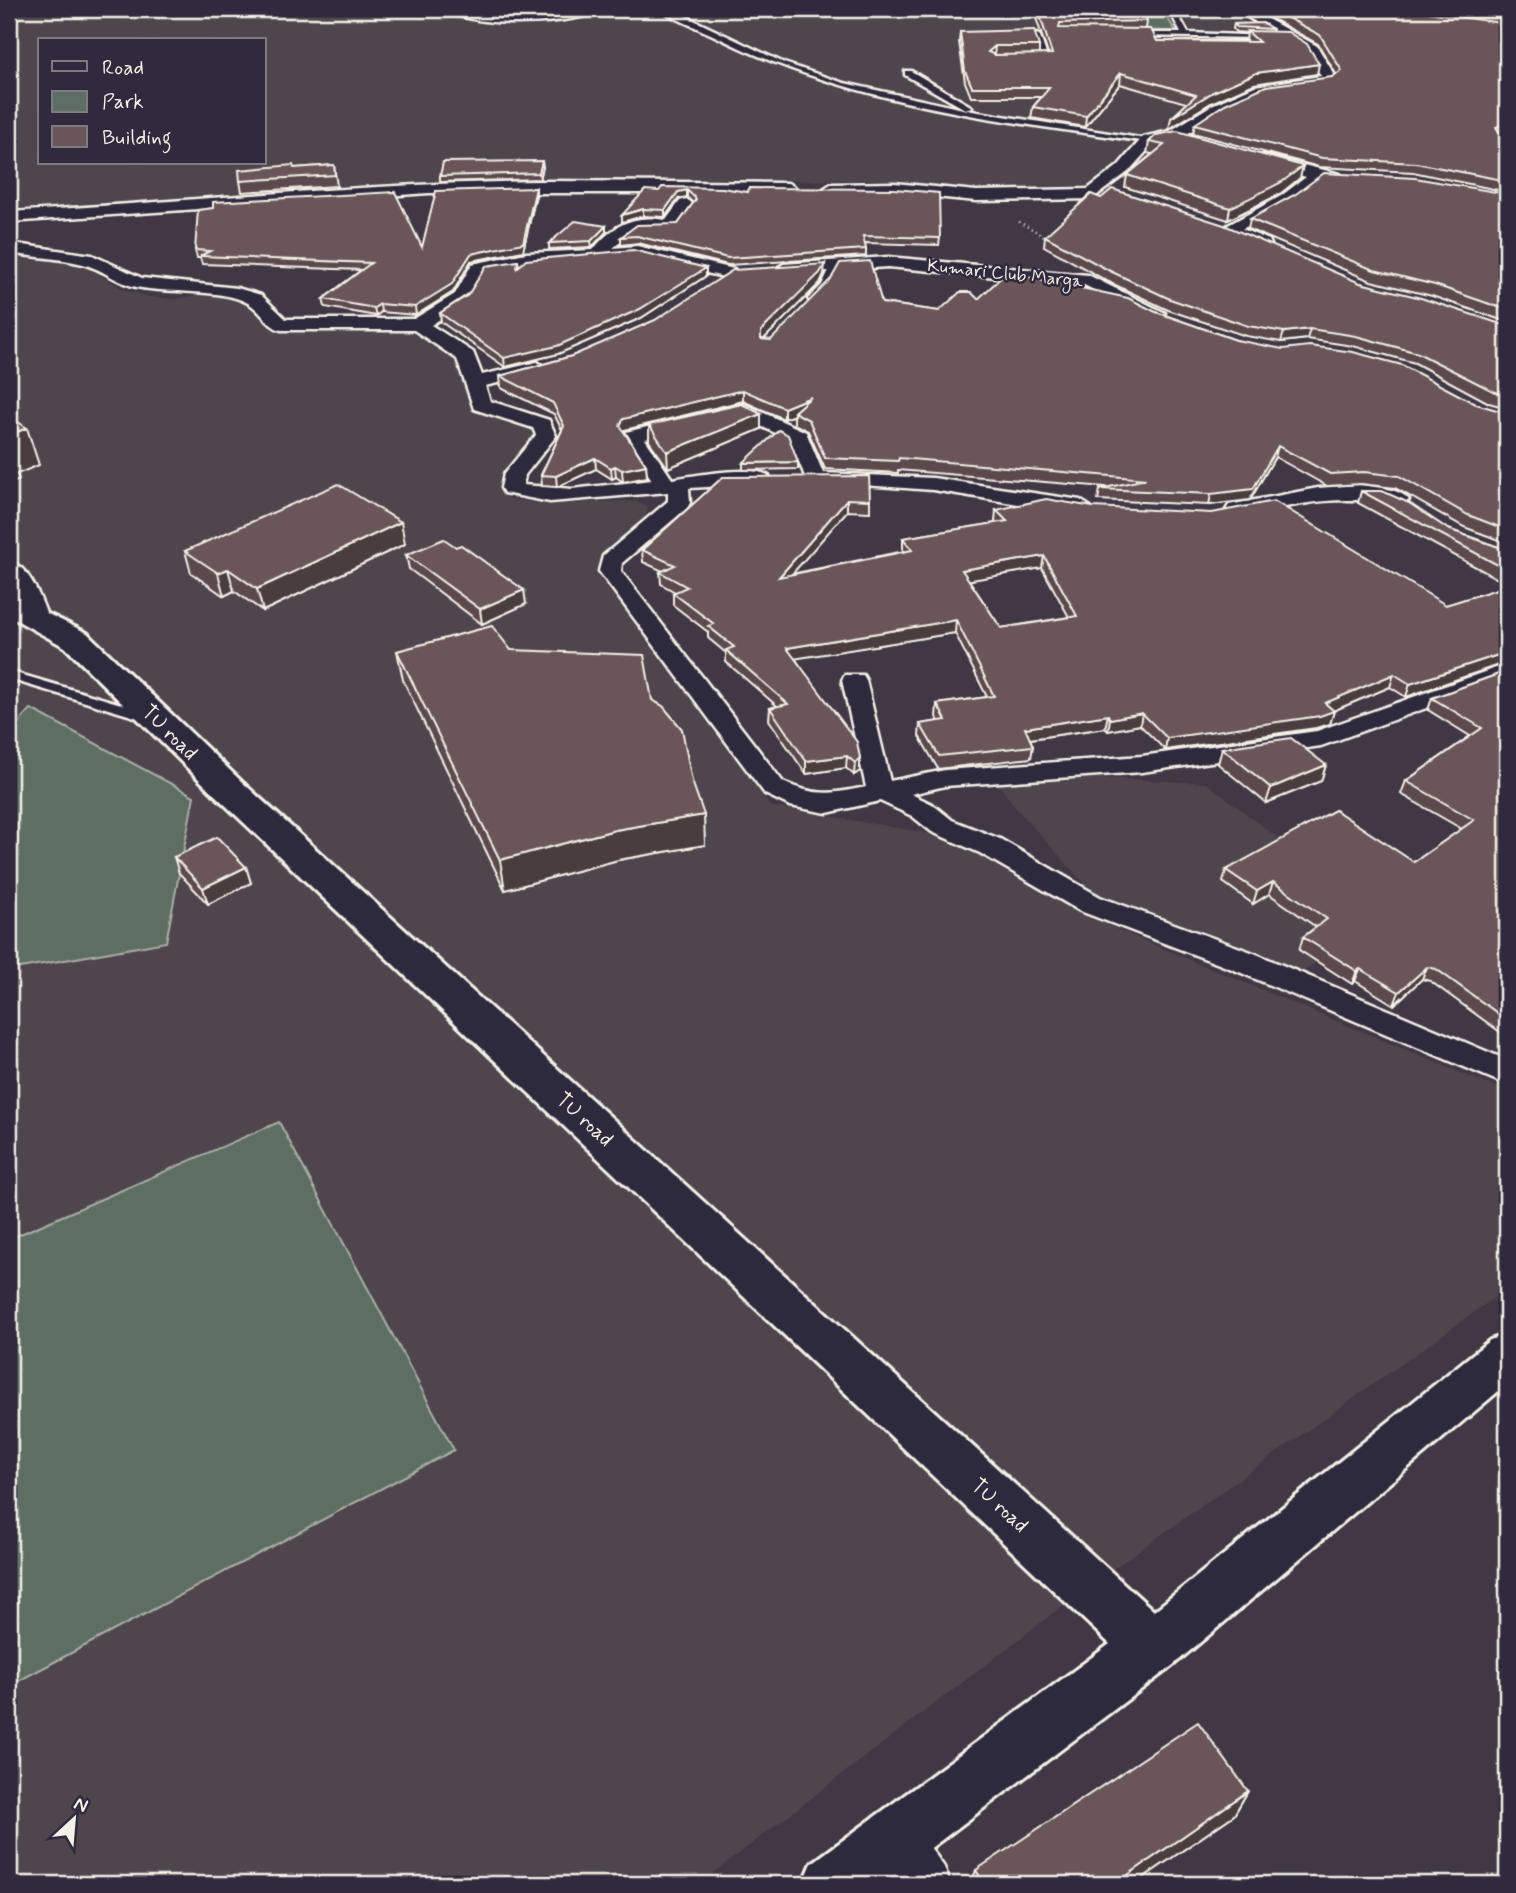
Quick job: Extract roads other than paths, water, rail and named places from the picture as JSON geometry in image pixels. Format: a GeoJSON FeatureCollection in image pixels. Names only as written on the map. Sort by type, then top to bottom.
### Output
{"type":"FeatureCollection","features":[{"type":"Feature","properties":{"kind":"highway"},"geometry":{"type":"LineString","coordinates":[[1445,9],[1507,16]]}},
{"type":"Feature","properties":{"kind":"highway"},"geometry":{"type":"LineString","coordinates":[[1477,9],[1507,16]]}},
{"type":"Feature","properties":{"kind":"street"},"geometry":{"type":"LineString","coordinates":[[9,217],[172,207],[312,194],[576,186],[894,188],[976,196],[1092,194],[1104,188],[1149,140],[1175,135],[1217,108],[1260,89],[1330,79],[1317,55],[1240,9]]}},
{"type":"Feature","properties":{"kind":"street"},"geometry":{"type":"LineString","coordinates":[[1175,135],[1202,143]]}},
{"type":"Feature","properties":{"kind":"street"},"geometry":{"type":"LineString","coordinates":[[1507,137],[1503,137],[1507,143]]}},
{"type":"Feature","properties":{"kind":"street"},"geometry":{"type":"LineString","coordinates":[[1242,154],[1318,176],[1350,179]]}},
{"type":"Feature","properties":{"kind":"street"},"geometry":{"type":"LineString","coordinates":[[1277,250],[1222,227],[1287,199],[1318,176]]}},
{"type":"Feature","properties":{"kind":"street"},"geometry":{"type":"LineString","coordinates":[[1104,188],[1126,195]]}},
{"type":"Feature","properties":{"kind":"street"},"geometry":{"type":"LineString","coordinates":[[600,252],[631,223],[645,221],[670,226],[686,204]]}},
{"type":"Feature","properties":{"kind":"street"},"geometry":{"type":"LineString","coordinates":[[9,248],[86,259],[105,266],[120,277],[141,283],[231,292],[255,299],[281,324],[418,325],[466,356],[481,405],[542,424],[546,436],[515,474],[512,488],[527,494],[559,495],[672,485],[694,480],[814,477],[933,484],[1104,510]]}},
{"type":"Feature","properties":{"kind":"street"},"geometry":{"type":"LineString","coordinates":[[418,325],[462,297],[478,268],[526,258],[550,259],[600,252],[637,251],[734,273],[705,288]]}},
{"type":"Feature","properties":{"kind":"street","name":"Kumari Club Marga"},"geometry":{"type":"LineString","coordinates":[[768,270],[891,262],[1088,279],[1170,320]]}},
{"type":"Feature","properties":{"kind":"street"},"geometry":{"type":"LineString","coordinates":[[474,383],[552,364]]}},
{"type":"Feature","properties":{"kind":"street"},"geometry":{"type":"LineString","coordinates":[[814,477],[799,436],[744,411],[633,436],[672,485],[679,503],[611,561],[610,571],[774,788],[800,800],[827,804],[945,778],[1142,764],[1321,738],[1507,671]]}},
{"type":"Feature","properties":{"kind":"street"},"geometry":{"type":"LineString","coordinates":[[1210,516],[1326,494],[1355,492],[1382,494],[1415,507]]}},
{"type":"Feature","properties":{"kind":"street"},"geometry":{"type":"LineString","coordinates":[[9,568],[23,586],[23,612]]}},
{"type":"Feature","properties":{"kind":"street","name":"TU road"},"geometry":{"type":"LineString","coordinates":[[23,612],[76,640],[156,719],[1153,1647]]}},
{"type":"Feature","properties":{"kind":"street"},"geometry":{"type":"LineString","coordinates":[[854,680],[876,782],[886,793],[922,810],[942,825],[1027,866],[1090,904],[1243,961],[1507,1073]]}},
{"type":"Feature","properties":{"kind":"street"},"geometry":{"type":"LineString","coordinates":[[833,1884],[1153,1647],[1507,1355]]}},
{"type":"Feature","properties":{"kind":"street"},"geometry":{"type":"LineString","coordinates":[[897,1837],[927,1884]]}},
{"type":"Feature","properties":{"kind":"lane"},"geometry":{"type":"LineString","coordinates":[[447,9],[464,16],[506,22],[604,9]]}},
{"type":"Feature","properties":{"kind":"lane"},"geometry":{"type":"LineString","coordinates":[[663,9],[797,71],[905,100],[1149,140]]}},
{"type":"Feature","properties":{"kind":"lane"},"geometry":{"type":"LineString","coordinates":[[1172,9],[1185,34]]}},
{"type":"Feature","properties":{"kind":"lane"},"geometry":{"type":"LineString","coordinates":[[1123,35],[1185,34],[1289,38]]}},
{"type":"Feature","properties":{"kind":"lane"},"geometry":{"type":"LineString","coordinates":[[1020,61],[1046,61],[1037,36]]}},
{"type":"Feature","properties":{"kind":"lane"},"geometry":{"type":"LineString","coordinates":[[908,73],[980,114]]}},
{"type":"Feature","properties":{"kind":"lane"},"geometry":{"type":"LineString","coordinates":[[805,307],[826,286],[835,265]]}},
{"type":"Feature","properties":{"kind":"lane"},"geometry":{"type":"LineString","coordinates":[[9,675],[156,719]]}}]}
